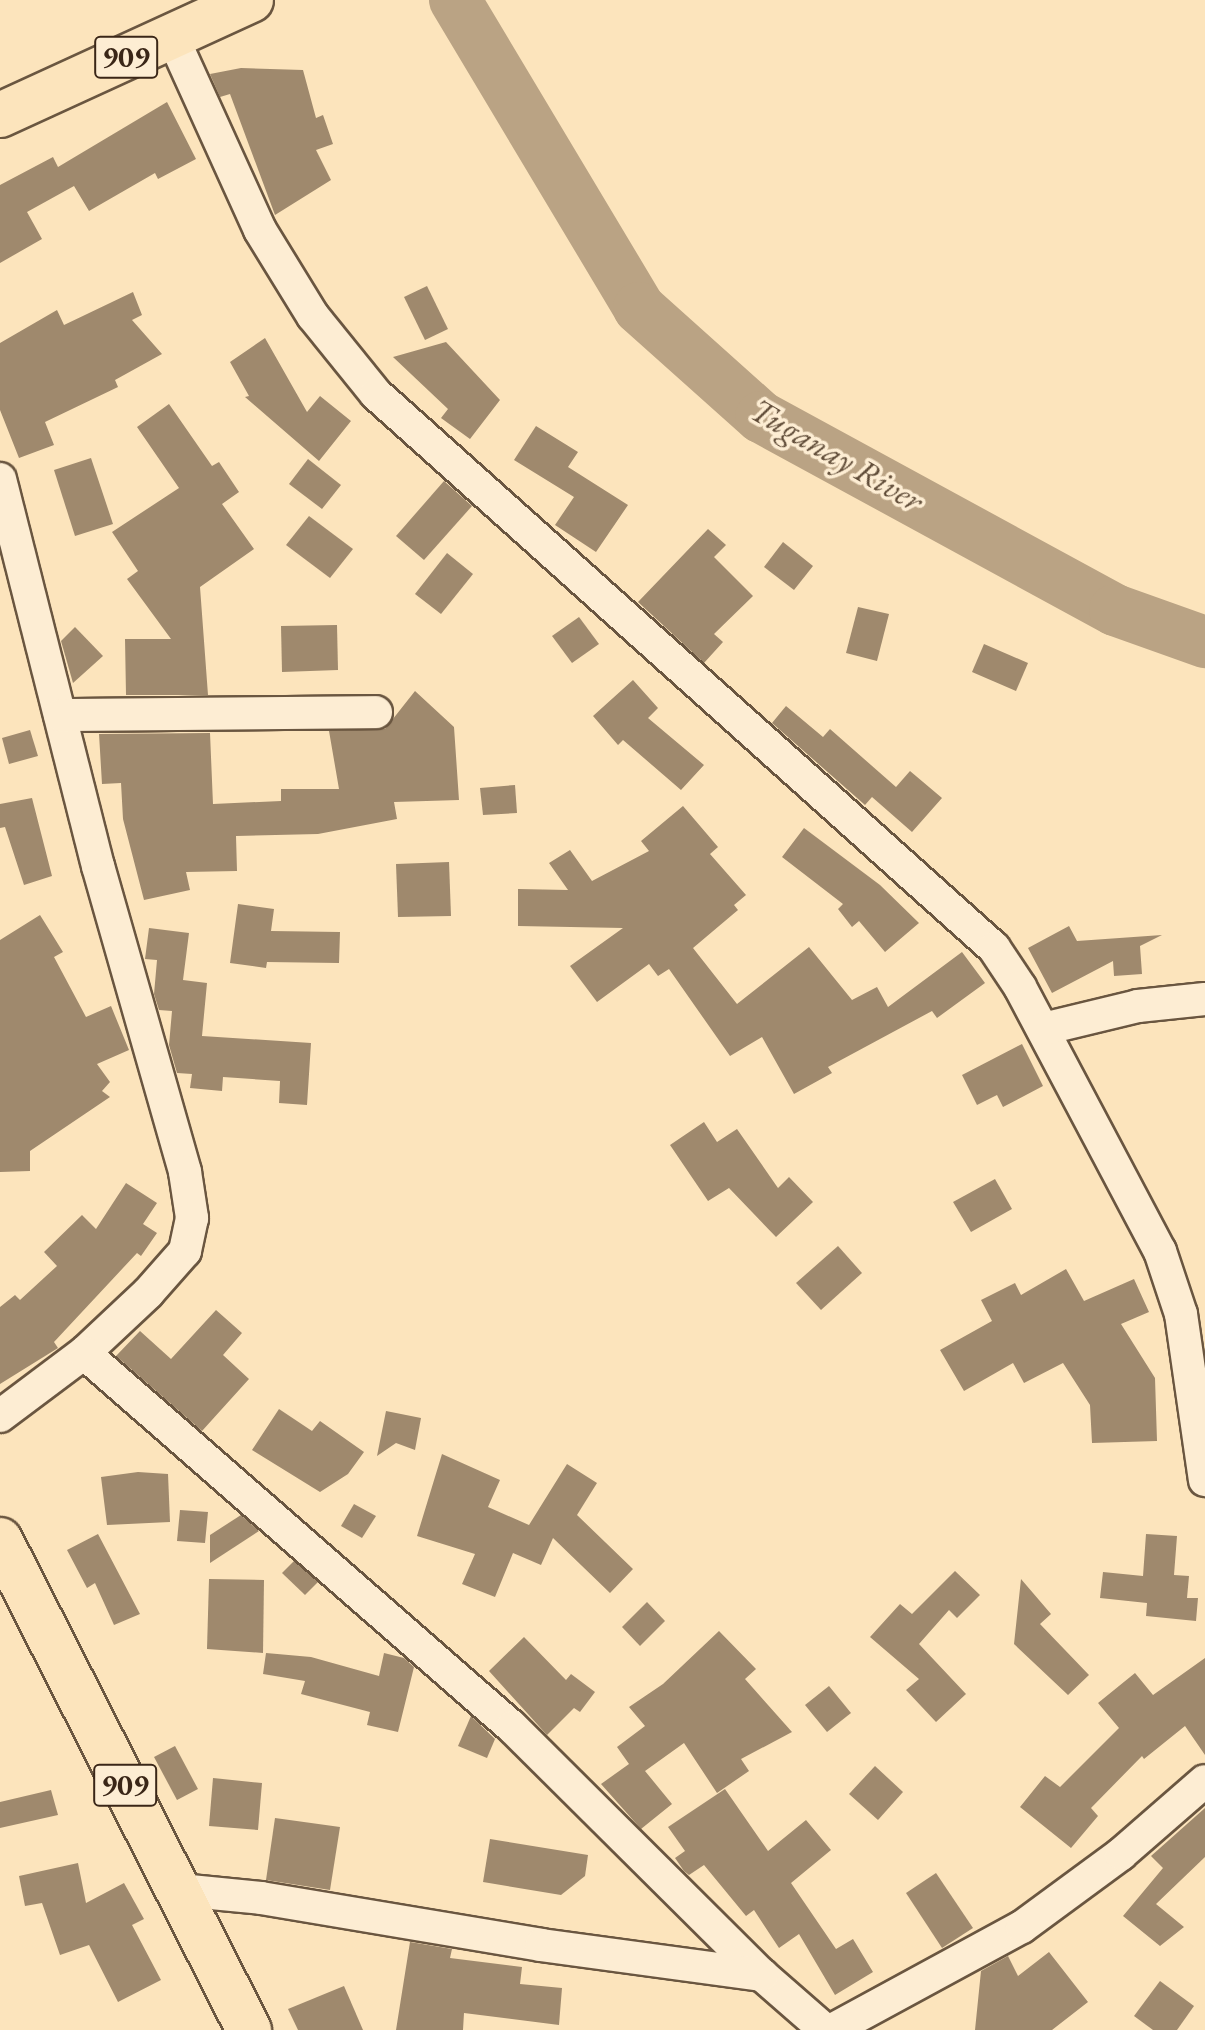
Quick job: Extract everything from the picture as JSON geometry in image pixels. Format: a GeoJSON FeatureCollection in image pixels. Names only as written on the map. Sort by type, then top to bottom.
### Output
{"type":"FeatureCollection","features":[{"type":"Feature","properties":{"kind":"main road","name":"909"},"geometry":{"type":"LineString","coordinates":[[0,115],[251,0]]}},
{"type":"Feature","properties":{"kind":"main road","name":"909"},"geometry":{"type":"LineString","coordinates":[[0,1540],[249,2030]]}},
{"type":"Feature","properties":{"kind":"street"},"geometry":{"type":"LineString","coordinates":[[172,36],[260,230],[313,316],[376,394],[962,916],[994,948],[1043,1029],[1160,1251],[1181,1314],[1205,1480]]}},
{"type":"Feature","properties":{"kind":"street"},"geometry":{"type":"LineString","coordinates":[[0,479],[60,715],[185,1172],[192,1218],[185,1251],[84,1353],[0,1416]]}},
{"type":"Feature","properties":{"kind":"street"},"geometry":{"type":"LineString","coordinates":[[60,715],[376,712]]}},
{"type":"Feature","properties":{"kind":"street"},"geometry":{"type":"LineString","coordinates":[[1043,1029],[1138,1006],[1205,999]]}},
{"type":"Feature","properties":{"kind":"street"},"geometry":{"type":"LineString","coordinates":[[84,1353],[512,1727],[762,1975],[825,2030]]}},
{"type":"Feature","properties":{"kind":"street"},"geometry":{"type":"LineString","coordinates":[[832,2030],[1022,1927],[1121,1854],[1205,1781]]}},
{"type":"Feature","properties":{"kind":"street"},"geometry":{"type":"LineString","coordinates":[[180,1890],[261,1898],[541,1945],[762,1975]]}},
{"type":"Feature","properties":{"kind":"building"},"geometry":{"type":"Polygon","coordinates":[[[241,68],[303,70],[316,118],[323,115],[333,144],[316,150],[331,180],[275,215],[230,94],[220,97],[210,74],[241,68]]]}},
{"type":"Feature","properties":{"kind":"building"},"geometry":{"type":"Polygon","coordinates":[[[167,102],[196,159],[158,179],[155,173],[89,211],[74,186],[27,212],[42,239],[0,263],[0,185],[53,157],[58,167],[167,102]]]}},
{"type":"Feature","properties":{"kind":"building"},"geometry":{"type":"Polygon","coordinates":[[[427,286],[448,329],[425,340],[404,297],[427,286]]]}},
{"type":"Feature","properties":{"kind":"building"},"geometry":{"type":"Polygon","coordinates":[[[133,292],[142,315],[132,320],[162,354],[115,380],[118,387],[45,422],[54,445],[19,458],[0,410],[0,343],[57,310],[64,325],[133,292]]]}},
{"type":"Feature","properties":{"kind":"building"},"geometry":{"type":"Polygon","coordinates":[[[265,338],[307,412],[320,396],[351,421],[319,461],[245,397],[249,396],[230,362],[265,338]]]}},
{"type":"Feature","properties":{"kind":"building"},"geometry":{"type":"Polygon","coordinates":[[[446,342],[500,400],[470,439],[441,418],[448,409],[393,357],[446,342]]]}},
{"type":"Feature","properties":{"kind":"building"},"geometry":{"type":"Polygon","coordinates":[[[169,404],[212,466],[219,462],[239,492],[222,504],[254,549],[200,587],[208,695],[126,695],[125,639],[171,639],[127,579],[138,571],[112,532],[179,488],[137,427],[169,404]]]}},
{"type":"Feature","properties":{"kind":"building"},"geometry":{"type":"Polygon","coordinates":[[[536,426],[578,452],[568,467],[628,505],[596,552],[555,525],[574,497],[514,460],[536,426]]]}},
{"type":"Feature","properties":{"kind":"building"},"geometry":{"type":"Polygon","coordinates":[[[91,458],[113,524],[75,536],[54,470],[91,458]]]}},
{"type":"Feature","properties":{"kind":"building"},"geometry":{"type":"Polygon","coordinates":[[[308,459],[341,485],[322,509],[289,484],[308,459]]]}},
{"type":"Feature","properties":{"kind":"building"},"geometry":{"type":"Polygon","coordinates":[[[444,481],[472,506],[424,560],[396,536],[444,481]]]}},
{"type":"Feature","properties":{"kind":"building"},"geometry":{"type":"Polygon","coordinates":[[[309,516],[353,549],[330,578],[286,545],[309,516]]]}},
{"type":"Feature","properties":{"kind":"building"},"geometry":{"type":"Polygon","coordinates":[[[708,529],[726,545],[714,557],[753,596],[714,634],[723,642],[704,663],[638,602],[708,529]]]}},
{"type":"Feature","properties":{"kind":"building"},"geometry":{"type":"Polygon","coordinates":[[[783,542],[813,566],[794,590],[764,567],[783,542]]]}},
{"type":"Feature","properties":{"kind":"building"},"geometry":{"type":"Polygon","coordinates":[[[447,553],[473,574],[441,614],[415,594],[447,553]]]}},
{"type":"Feature","properties":{"kind":"building"},"geometry":{"type":"Polygon","coordinates":[[[858,607],[889,614],[877,661],[846,653],[858,607]]]}},
{"type":"Feature","properties":{"kind":"building"},"geometry":{"type":"Polygon","coordinates":[[[579,617],[599,644],[572,663],[552,636],[579,617]]]}},
{"type":"Feature","properties":{"kind":"building"},"geometry":{"type":"Polygon","coordinates":[[[337,625],[338,670],[282,672],[281,626],[337,625]]]}},
{"type":"Feature","properties":{"kind":"building"},"geometry":{"type":"Polygon","coordinates":[[[75,627],[103,656],[73,683],[61,641],[75,627]]]}},
{"type":"Feature","properties":{"kind":"building"},"geometry":{"type":"Polygon","coordinates":[[[984,644],[1028,663],[1016,691],[972,672],[984,644]]]}},
{"type":"Feature","properties":{"kind":"building"},"geometry":{"type":"Polygon","coordinates":[[[633,680],[658,708],[648,718],[704,765],[681,790],[623,740],[618,745],[593,716],[633,680]]]}},
{"type":"Feature","properties":{"kind":"building"},"geometry":{"type":"Polygon","coordinates":[[[415,691],[454,727],[459,800],[394,802],[397,819],[318,834],[236,836],[237,871],[186,872],[190,890],[144,900],[123,819],[121,783],[102,784],[99,734],[210,733],[213,804],[281,801],[281,789],[339,789],[329,731],[385,729],[415,691]]]}},
{"type":"Feature","properties":{"kind":"building"},"geometry":{"type":"Polygon","coordinates":[[[786,706],[823,737],[830,729],[896,787],[910,771],[942,798],[912,832],[872,797],[865,805],[772,723],[786,706]]]}},
{"type":"Feature","properties":{"kind":"building"},"geometry":{"type":"Polygon","coordinates":[[[30,730],[38,756],[9,764],[2,738],[30,730]]]}},
{"type":"Feature","properties":{"kind":"building"},"geometry":{"type":"Polygon","coordinates":[[[515,785],[517,813],[483,815],[480,788],[515,785]]]}},
{"type":"Feature","properties":{"kind":"building"},"geometry":{"type":"Polygon","coordinates":[[[32,798],[52,876],[24,885],[5,827],[0,828],[0,804],[32,798]]]}},
{"type":"Feature","properties":{"kind":"building"},"geometry":{"type":"Polygon","coordinates":[[[683,806],[718,847],[710,854],[746,895],[734,905],[738,910],[693,948],[737,1004],[809,947],[852,1000],[877,987],[888,1007],[962,952],[985,983],[937,1018],[932,1011],[828,1067],[832,1073],[794,1094],[762,1037],[730,1056],[669,969],[658,976],[649,964],[597,1002],[570,966],[623,928],[518,926],[518,889],[568,890],[549,863],[570,850],[592,881],[649,851],[641,841],[683,806]]]}},
{"type":"Feature","properties":{"kind":"building"},"geometry":{"type":"Polygon","coordinates":[[[804,828],[880,885],[919,923],[885,952],[859,921],[852,927],[838,909],[843,904],[782,857],[804,828]]]}},
{"type":"Feature","properties":{"kind":"building"},"geometry":{"type":"Polygon","coordinates":[[[449,862],[451,916],[398,917],[396,864],[449,862]]]}},
{"type":"Feature","properties":{"kind":"building"},"geometry":{"type":"Polygon","coordinates":[[[238,904],[274,909],[271,931],[340,932],[339,963],[267,962],[266,968],[230,963],[238,904]]]}},
{"type":"Feature","properties":{"kind":"building"},"geometry":{"type":"Polygon","coordinates":[[[40,915],[63,952],[54,957],[86,1017],[111,1006],[129,1050],[97,1064],[110,1082],[102,1091],[110,1097],[30,1151],[30,1171],[0,1172],[0,940],[40,915]]]}},
{"type":"Feature","properties":{"kind":"building"},"geometry":{"type":"Polygon","coordinates":[[[1069,926],[1077,941],[1162,935],[1140,946],[1142,974],[1114,976],[1113,961],[1052,993],[1028,948],[1069,926]]]}},
{"type":"Feature","properties":{"kind":"building"},"geometry":{"type":"Polygon","coordinates":[[[149,928],[189,933],[183,980],[207,983],[202,1036],[311,1043],[307,1105],[279,1103],[280,1081],[223,1077],[222,1091],[190,1088],[192,1074],[177,1073],[169,1045],[172,1011],[159,1010],[154,994],[157,960],[145,959],[149,928]]]}},
{"type":"Feature","properties":{"kind":"building"},"geometry":{"type":"Polygon","coordinates":[[[1022,1044],[1043,1086],[1003,1107],[997,1095],[977,1105],[962,1075],[1022,1044]]]}},
{"type":"Feature","properties":{"kind":"building"},"geometry":{"type":"Polygon","coordinates":[[[704,1122],[717,1142],[737,1129],[778,1188],[789,1177],[813,1202],[776,1237],[729,1188],[708,1201],[670,1145],[704,1122]]]}},
{"type":"Feature","properties":{"kind":"building"},"geometry":{"type":"Polygon","coordinates":[[[995,1179],[1012,1209],[971,1232],[953,1202],[995,1179]]]}},
{"type":"Feature","properties":{"kind":"building"},"geometry":{"type":"Polygon","coordinates":[[[126,1183],[157,1203],[143,1224],[157,1233],[141,1256],[137,1253],[54,1342],[58,1348],[0,1384],[0,1307],[15,1295],[20,1300],[57,1266],[44,1252],[82,1215],[96,1229],[126,1183]]]}},
{"type":"Feature","properties":{"kind":"building"},"geometry":{"type":"Polygon","coordinates":[[[838,1246],[862,1273],[821,1310],[796,1283],[838,1246]]]}},
{"type":"Feature","properties":{"kind":"building"},"geometry":{"type":"Polygon","coordinates":[[[1066,1269],[1084,1301],[1134,1279],[1149,1312],[1121,1324],[1155,1378],[1157,1441],[1092,1443],[1090,1405],[1063,1363],[1024,1383],[1013,1363],[964,1391],[940,1350],[992,1321],[981,1300],[1015,1283],[1021,1295],[1066,1269]]]}},
{"type":"Feature","properties":{"kind":"building"},"geometry":{"type":"Polygon","coordinates":[[[216,1310],[242,1333],[223,1355],[249,1379],[202,1431],[116,1356],[140,1331],[171,1359],[216,1310]]]}},
{"type":"Feature","properties":{"kind":"building"},"geometry":{"type":"Polygon","coordinates":[[[279,1409],[312,1431],[320,1421],[364,1452],[348,1474],[320,1492],[252,1450],[279,1409]]]}},
{"type":"Feature","properties":{"kind":"building"},"geometry":{"type":"Polygon","coordinates":[[[386,1411],[421,1418],[415,1450],[396,1443],[377,1456],[386,1411]]]}},
{"type":"Feature","properties":{"kind":"building"},"geometry":{"type":"Polygon","coordinates":[[[442,1454],[500,1480],[488,1507],[529,1525],[567,1464],[597,1483],[577,1515],[633,1569],[610,1593],[553,1538],[541,1565],[513,1553],[495,1597],[462,1584],[475,1554],[417,1536],[442,1454]]]}},
{"type":"Feature","properties":{"kind":"building"},"geometry":{"type":"Polygon","coordinates":[[[138,1472],[168,1474],[170,1522],[107,1525],[101,1477],[138,1472]]]}},
{"type":"Feature","properties":{"kind":"building"},"geometry":{"type":"Polygon","coordinates":[[[354,1504],[376,1516],[362,1538],[341,1526],[354,1504]]]}},
{"type":"Feature","properties":{"kind":"building"},"geometry":{"type":"Polygon","coordinates":[[[180,1510],[208,1512],[205,1543],[177,1541],[180,1510]]]}},
{"type":"Feature","properties":{"kind":"building"},"geometry":{"type":"Polygon","coordinates":[[[241,1515],[259,1531],[210,1563],[210,1535],[241,1515]]]}},
{"type":"Feature","properties":{"kind":"building"},"geometry":{"type":"Polygon","coordinates":[[[98,1534],[140,1614],[114,1625],[95,1583],[87,1588],[67,1550],[98,1534]]]}},
{"type":"Feature","properties":{"kind":"building"},"geometry":{"type":"Polygon","coordinates":[[[1146,1534],[1177,1536],[1174,1575],[1189,1576],[1187,1598],[1198,1598],[1196,1621],[1146,1616],[1147,1603],[1100,1598],[1103,1572],[1143,1576],[1146,1534]]]}},
{"type":"Feature","properties":{"kind":"building"},"geometry":{"type":"Polygon","coordinates":[[[294,1561],[318,1582],[305,1595],[282,1573],[294,1561]]]}},
{"type":"Feature","properties":{"kind":"building"},"geometry":{"type":"Polygon","coordinates":[[[955,1571],[980,1595],[957,1618],[949,1610],[919,1644],[966,1694],[936,1722],[906,1690],[919,1679],[870,1637],[900,1604],[912,1614],[955,1571]]]}},
{"type":"Feature","properties":{"kind":"building"},"geometry":{"type":"Polygon","coordinates":[[[209,1579],[264,1580],[263,1653],[207,1649],[209,1579]]]}},
{"type":"Feature","properties":{"kind":"building"},"geometry":{"type":"Polygon","coordinates":[[[1021,1579],[1051,1614],[1040,1624],[1089,1675],[1068,1695],[1014,1644],[1021,1579]]]}},
{"type":"Feature","properties":{"kind":"building"},"geometry":{"type":"Polygon","coordinates":[[[647,1602],[665,1621],[640,1646],[622,1627],[647,1602]]]}},
{"type":"Feature","properties":{"kind":"building"},"geometry":{"type":"Polygon","coordinates":[[[719,1631],[756,1669],[745,1679],[792,1732],[741,1759],[749,1771],[717,1793],[684,1743],[645,1771],[672,1804],[641,1829],[601,1784],[629,1764],[617,1747],[645,1726],[629,1707],[663,1684],[719,1631]]]}},
{"type":"Feature","properties":{"kind":"building"},"geometry":{"type":"Polygon","coordinates":[[[524,1637],[566,1680],[571,1674],[595,1692],[580,1712],[574,1708],[547,1735],[489,1671],[524,1637]]]}},
{"type":"Feature","properties":{"kind":"building"},"geometry":{"type":"Polygon","coordinates":[[[266,1653],[311,1657],[379,1676],[384,1653],[404,1658],[414,1667],[398,1732],[367,1725],[370,1712],[301,1694],[305,1681],[263,1674],[266,1653]]]}},
{"type":"Feature","properties":{"kind":"building"},"geometry":{"type":"Polygon","coordinates":[[[1205,1658],[1205,1755],[1185,1726],[1144,1759],[1142,1756],[1091,1808],[1098,1816],[1071,1848],[1020,1807],[1045,1776],[1060,1787],[1119,1728],[1098,1703],[1135,1673],[1153,1695],[1205,1658]]]}},
{"type":"Feature","properties":{"kind":"building"},"geometry":{"type":"Polygon","coordinates":[[[829,1686],[851,1713],[827,1732],[805,1705],[829,1686]]]}},
{"type":"Feature","properties":{"kind":"building"},"geometry":{"type":"Polygon","coordinates":[[[471,1716],[495,1739],[487,1758],[458,1746],[471,1716]]]}},
{"type":"Feature","properties":{"kind":"building"},"geometry":{"type":"Polygon","coordinates":[[[175,1746],[198,1789],[177,1800],[154,1757],[175,1746]]]}},
{"type":"Feature","properties":{"kind":"building"},"geometry":{"type":"Polygon","coordinates":[[[875,1766],[903,1792],[878,1820],[849,1794],[875,1766]]]}},
{"type":"Feature","properties":{"kind":"building"},"geometry":{"type":"Polygon","coordinates":[[[213,1778],[262,1783],[258,1830],[209,1826],[213,1778]]]}},
{"type":"Feature","properties":{"kind":"building"},"geometry":{"type":"Polygon","coordinates":[[[725,1789],[768,1851],[806,1820],[831,1850],[791,1883],[836,1949],[853,1939],[873,1972],[835,1995],[799,1934],[779,1948],[754,1910],[746,1916],[704,1865],[689,1875],[684,1871],[675,1858],[685,1851],[668,1827],[725,1789]]]}},
{"type":"Feature","properties":{"kind":"building"},"geometry":{"type":"Polygon","coordinates":[[[51,1790],[58,1815],[0,1828],[0,1802],[51,1790]]]}},
{"type":"Feature","properties":{"kind":"building"},"geometry":{"type":"Polygon","coordinates":[[[1205,1808],[1205,1857],[1156,1904],[1184,1927],[1160,1946],[1123,1916],[1163,1868],[1151,1856],[1205,1808]]]}},
{"type":"Feature","properties":{"kind":"building"},"geometry":{"type":"Polygon","coordinates":[[[275,1818],[340,1827],[330,1890],[266,1880],[275,1818]]]}},
{"type":"Feature","properties":{"kind":"building"},"geometry":{"type":"Polygon","coordinates":[[[490,1839],[588,1855],[585,1876],[561,1895],[483,1882],[490,1839]]]}},
{"type":"Feature","properties":{"kind":"building"},"geometry":{"type":"Polygon","coordinates":[[[78,1863],[86,1903],[124,1883],[144,1919],[132,1925],[161,1980],[118,2002],[89,1945],[60,1955],[42,1903],[25,1906],[19,1876],[78,1863]]]}},
{"type":"Feature","properties":{"kind":"building"},"geometry":{"type":"Polygon","coordinates":[[[936,1873],[973,1928],[942,1948],[906,1893],[936,1873]]]}},
{"type":"Feature","properties":{"kind":"building"},"geometry":{"type":"Polygon","coordinates":[[[410,1942],[452,1949],[450,1958],[522,1967],[520,1984],[562,1988],[559,2025],[464,2013],[463,2030],[396,2030],[410,1942]]]}},
{"type":"Feature","properties":{"kind":"building"},"geometry":{"type":"Polygon","coordinates":[[[1049,1952],[1088,2002],[1052,2030],[975,2030],[981,1971],[1008,1956],[1018,1976],[1049,1952]]]}},
{"type":"Feature","properties":{"kind":"building"},"geometry":{"type":"Polygon","coordinates":[[[1160,1981],[1194,2006],[1177,2030],[1153,2030],[1134,2016],[1160,1981]]]}},
{"type":"Feature","properties":{"kind":"building"},"geometry":{"type":"Polygon","coordinates":[[[344,1986],[363,2030],[298,2030],[288,2009],[344,1986]]]}},
{"type":"Feature","properties":{"kind":"waterway","name":"Tuganay River"},"geometry":{"type":"LineString","coordinates":[[455,0],[639,308],[761,417],[1115,610],[1205,642]]}}]}
